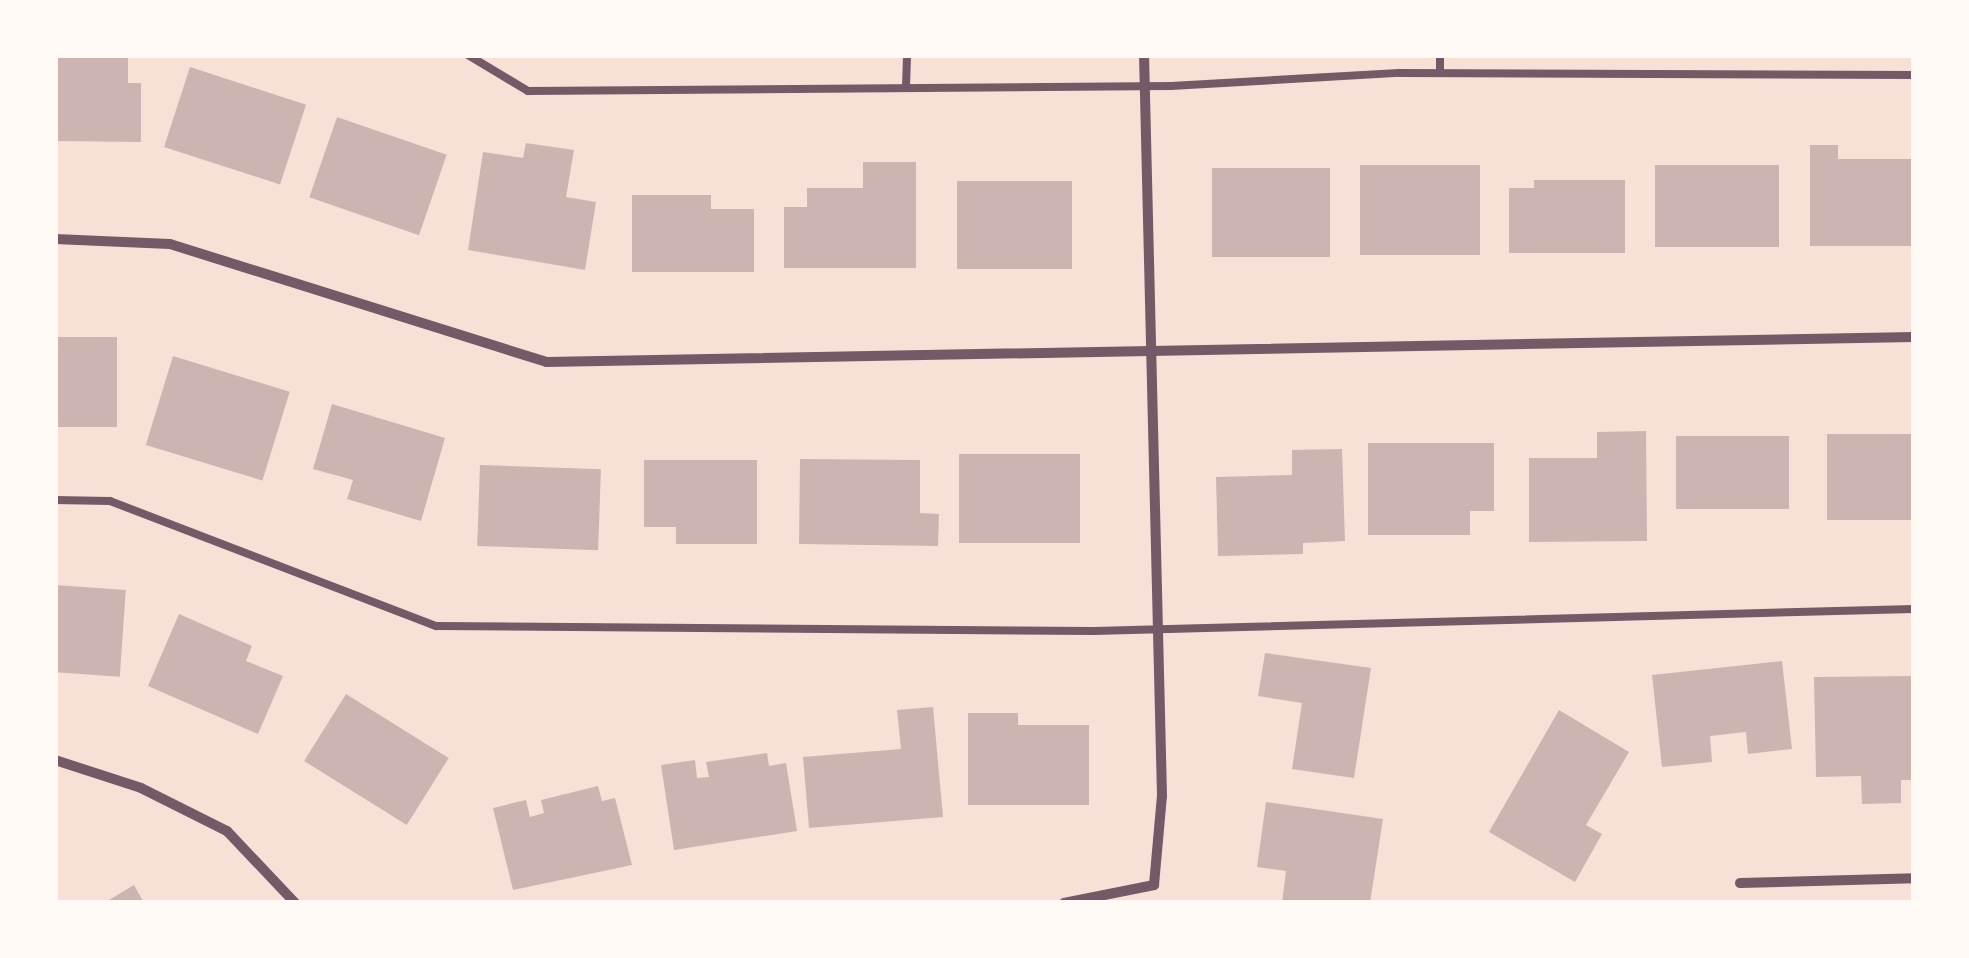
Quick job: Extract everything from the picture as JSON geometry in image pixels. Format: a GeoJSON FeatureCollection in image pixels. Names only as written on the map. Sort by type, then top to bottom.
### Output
{"type":"FeatureCollection","features":[{"type":"Feature","properties":{"kind":"street"},"geometry":{"type":"LineString","coordinates":[[1064,903],[1154,885],[1162,796],[1147,356],[1144,55]]}},
{"type":"Feature","properties":{"kind":"street"},"geometry":{"type":"LineString","coordinates":[[55,240],[170,244],[546,362],[1147,356],[1914,337]]}},
{"type":"Feature","properties":{"kind":"street"},"geometry":{"type":"LineString","coordinates":[[55,760],[140,788],[227,831],[295,903]]}},
{"type":"Feature","properties":{"kind":"street"},"geometry":{"type":"LineString","coordinates":[[1740,883],[1914,878]]}},
{"type":"Feature","properties":{"kind":"lane"},"geometry":{"type":"LineString","coordinates":[[468,55],[528,91],[1142,85],[1440,72],[1914,76]]}},
{"type":"Feature","properties":{"kind":"lane"},"geometry":{"type":"LineString","coordinates":[[906,86],[907,55]]}},
{"type":"Feature","properties":{"kind":"lane"},"geometry":{"type":"LineString","coordinates":[[1440,55],[1440,72]]}},
{"type":"Feature","properties":{"kind":"lane"},"geometry":{"type":"LineString","coordinates":[[55,500],[110,501],[436,626],[1157,630],[1914,609]]}},
{"type":"Feature","properties":{"kind":"building"},"geometry":{"type":"Polygon","coordinates":[[[55,55],[128,55],[128,83],[141,83],[141,142],[55,141],[55,55]]]}},
{"type":"Feature","properties":{"kind":"building"},"geometry":{"type":"Polygon","coordinates":[[[190,67],[306,105],[280,185],[164,147],[190,67]]]}},
{"type":"Feature","properties":{"kind":"building"},"geometry":{"type":"Polygon","coordinates":[[[337,117],[447,155],[419,235],[309,197],[337,117]]]}},
{"type":"Feature","properties":{"kind":"building"},"geometry":{"type":"Polygon","coordinates":[[[526,143],[574,150],[566,197],[596,202],[585,270],[468,250],[483,152],[523,158],[526,143]]]}},
{"type":"Feature","properties":{"kind":"building"},"geometry":{"type":"Polygon","coordinates":[[[1810,145],[1838,145],[1838,159],[1914,159],[1914,246],[1810,246],[1810,145]]]}},
{"type":"Feature","properties":{"kind":"building"},"geometry":{"type":"Polygon","coordinates":[[[863,162],[916,162],[916,268],[784,268],[784,207],[807,207],[807,188],[863,188],[863,162]]]}},
{"type":"Feature","properties":{"kind":"building"},"geometry":{"type":"Polygon","coordinates":[[[1360,165],[1480,165],[1480,255],[1360,255],[1360,165]]]}},
{"type":"Feature","properties":{"kind":"building"},"geometry":{"type":"Polygon","coordinates":[[[1655,165],[1779,165],[1779,247],[1655,247],[1655,165]]]}},
{"type":"Feature","properties":{"kind":"building"},"geometry":{"type":"Polygon","coordinates":[[[1212,168],[1330,168],[1330,257],[1212,257],[1212,168]]]}},
{"type":"Feature","properties":{"kind":"building"},"geometry":{"type":"Polygon","coordinates":[[[1534,180],[1625,180],[1625,253],[1509,253],[1509,188],[1534,188],[1534,180]]]}},
{"type":"Feature","properties":{"kind":"building"},"geometry":{"type":"Polygon","coordinates":[[[957,181],[1072,181],[1072,269],[957,269],[957,181]]]}},
{"type":"Feature","properties":{"kind":"building"},"geometry":{"type":"Polygon","coordinates":[[[632,195],[711,195],[711,209],[754,209],[754,272],[632,272],[632,195]]]}},
{"type":"Feature","properties":{"kind":"building"},"geometry":{"type":"Polygon","coordinates":[[[55,337],[117,337],[117,427],[55,427],[55,337]]]}},
{"type":"Feature","properties":{"kind":"building"},"geometry":{"type":"Polygon","coordinates":[[[173,356],[290,392],[262,481],[146,445],[173,356]]]}},
{"type":"Feature","properties":{"kind":"building"},"geometry":{"type":"Polygon","coordinates":[[[332,404],[445,438],[421,521],[347,499],[353,480],[313,469],[332,404]]]}},
{"type":"Feature","properties":{"kind":"building"},"geometry":{"type":"Polygon","coordinates":[[[1646,431],[1647,541],[1529,542],[1529,458],[1597,458],[1597,432],[1646,431]]]}},
{"type":"Feature","properties":{"kind":"building"},"geometry":{"type":"Polygon","coordinates":[[[1827,434],[1914,434],[1914,520],[1827,520],[1827,434]]]}},
{"type":"Feature","properties":{"kind":"building"},"geometry":{"type":"Polygon","coordinates":[[[1676,436],[1789,436],[1789,509],[1676,509],[1676,436]]]}},
{"type":"Feature","properties":{"kind":"building"},"geometry":{"type":"Polygon","coordinates":[[[1368,443],[1494,443],[1494,511],[1470,511],[1470,535],[1368,535],[1368,443]]]}},
{"type":"Feature","properties":{"kind":"building"},"geometry":{"type":"Polygon","coordinates":[[[1342,449],[1345,541],[1303,543],[1303,554],[1218,556],[1216,477],[1292,475],[1292,450],[1342,449]]]}},
{"type":"Feature","properties":{"kind":"building"},"geometry":{"type":"Polygon","coordinates":[[[959,454],[1080,454],[1080,543],[959,543],[959,454]]]}},
{"type":"Feature","properties":{"kind":"building"},"geometry":{"type":"Polygon","coordinates":[[[800,459],[920,460],[920,513],[939,514],[938,546],[799,544],[800,459]]]}},
{"type":"Feature","properties":{"kind":"building"},"geometry":{"type":"Polygon","coordinates":[[[644,460],[757,460],[757,544],[676,544],[676,527],[644,527],[644,460]]]}},
{"type":"Feature","properties":{"kind":"building"},"geometry":{"type":"Polygon","coordinates":[[[480,465],[601,469],[598,550],[477,546],[480,465]]]}},
{"type":"Feature","properties":{"kind":"building"},"geometry":{"type":"Polygon","coordinates":[[[55,585],[126,590],[120,677],[55,672],[55,585]]]}},
{"type":"Feature","properties":{"kind":"building"},"geometry":{"type":"Polygon","coordinates":[[[179,614],[252,646],[246,661],[283,676],[258,734],[148,686],[179,614]]]}},
{"type":"Feature","properties":{"kind":"building"},"geometry":{"type":"Polygon","coordinates":[[[1265,653],[1371,668],[1354,778],[1292,769],[1302,703],[1258,696],[1265,653]]]}},
{"type":"Feature","properties":{"kind":"building"},"geometry":{"type":"Polygon","coordinates":[[[1782,661],[1792,749],[1748,754],[1746,732],[1710,736],[1712,762],[1662,767],[1652,675],[1782,661]]]}},
{"type":"Feature","properties":{"kind":"building"},"geometry":{"type":"Polygon","coordinates":[[[1914,676],[1914,780],[1901,780],[1901,803],[1862,804],[1861,776],[1816,777],[1814,677],[1914,676]]]}},
{"type":"Feature","properties":{"kind":"building"},"geometry":{"type":"Polygon","coordinates":[[[346,694],[449,758],[407,825],[304,761],[346,694]]]}},
{"type":"Feature","properties":{"kind":"building"},"geometry":{"type":"Polygon","coordinates":[[[933,707],[943,817],[809,828],[803,757],[901,749],[897,710],[933,707]]]}},
{"type":"Feature","properties":{"kind":"building"},"geometry":{"type":"Polygon","coordinates":[[[1559,710],[1629,752],[1586,825],[1602,834],[1575,882],[1489,832],[1559,710]]]}},
{"type":"Feature","properties":{"kind":"building"},"geometry":{"type":"Polygon","coordinates":[[[968,713],[1018,713],[1018,725],[1089,725],[1089,805],[968,805],[968,713]]]}},
{"type":"Feature","properties":{"kind":"building"},"geometry":{"type":"Polygon","coordinates":[[[767,753],[769,766],[786,763],[797,831],[674,850],[661,765],[695,760],[697,778],[709,777],[706,762],[767,753]]]}},
{"type":"Feature","properties":{"kind":"building"},"geometry":{"type":"Polygon","coordinates":[[[598,786],[602,801],[615,798],[632,865],[513,890],[493,808],[526,800],[530,817],[544,813],[541,800],[598,786]]]}},
{"type":"Feature","properties":{"kind":"building"},"geometry":{"type":"Polygon","coordinates":[[[1266,802],[1383,819],[1370,903],[1282,903],[1286,871],[1257,867],[1266,802]]]}},
{"type":"Feature","properties":{"kind":"building"},"geometry":{"type":"Polygon","coordinates":[[[134,885],[144,903],[104,903],[134,885]]]}}]}
